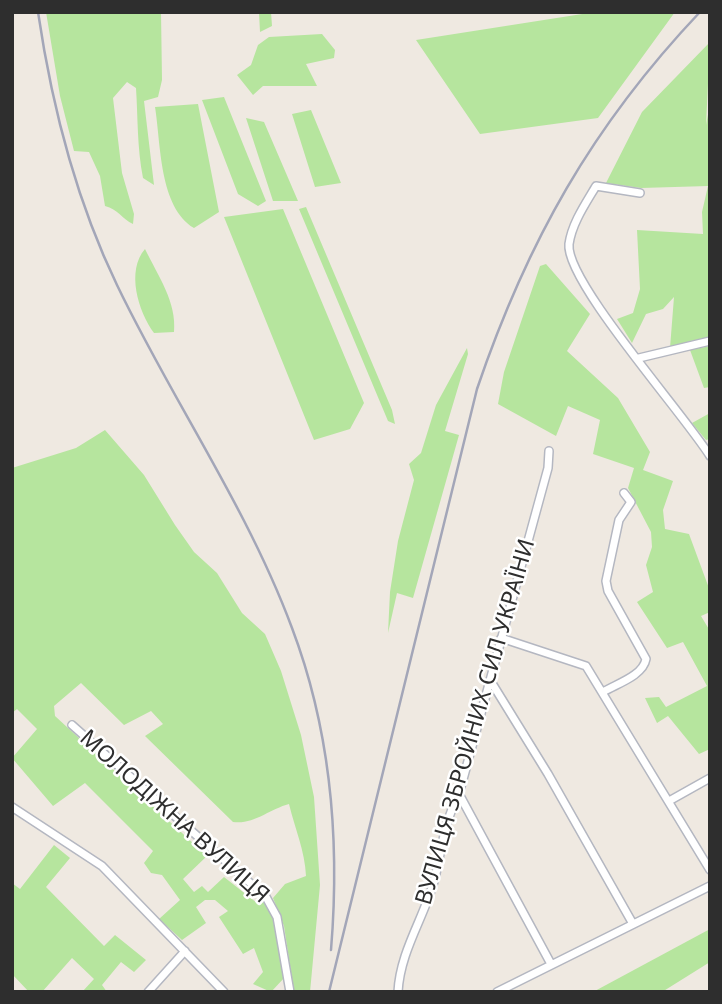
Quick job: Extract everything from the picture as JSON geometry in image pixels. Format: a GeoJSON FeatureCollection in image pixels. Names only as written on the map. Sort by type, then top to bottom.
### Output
{"type":"FeatureCollection","features":[{"type":"Feature","properties":{"kind":"street"},"geometry":{"type":"LineString","coordinates":[[640,193],[596,186],[579,216],[569,243],[575,270],[595,303],[694,429],[710,456]]}},
{"type":"Feature","properties":{"kind":"street"},"geometry":{"type":"LineString","coordinates":[[639,358],[710,341]]}},
{"type":"Feature","properties":{"kind":"street","name":"ВУЛИЦЯ ЗБРОЙНИХ СИЛ УКРАЇНИ"},"geometry":{"type":"LineString","coordinates":[[398,992],[405,960],[435,878],[447,816],[459,794],[548,468],[549,451]]}},
{"type":"Feature","properties":{"kind":"street"},"geometry":{"type":"LineString","coordinates":[[603,692],[637,672],[644,666],[646,659],[608,591],[606,581],[621,512],[631,502],[624,493]]}},
{"type":"Feature","properties":{"kind":"street"},"geometry":{"type":"LineString","coordinates":[[502,638],[586,666],[710,870]]}},
{"type":"Feature","properties":{"kind":"street"},"geometry":{"type":"LineString","coordinates":[[490,680],[548,774],[633,924]]}},
{"type":"Feature","properties":{"kind":"street","name":"МОЛОДІЖНА ВУЛИЦЯ"},"geometry":{"type":"LineString","coordinates":[[72,725],[266,897],[277,918],[290,992]]}},
{"type":"Feature","properties":{"kind":"street"},"geometry":{"type":"LineString","coordinates":[[669,802],[710,778]]}},
{"type":"Feature","properties":{"kind":"street"},"geometry":{"type":"LineString","coordinates":[[459,794],[551,964]]}},
{"type":"Feature","properties":{"kind":"street"},"geometry":{"type":"LineString","coordinates":[[12,807],[102,866],[224,992]]}},
{"type":"Feature","properties":{"kind":"street"},"geometry":{"type":"LineString","coordinates":[[496,992],[710,886]]}},
{"type":"Feature","properties":{"kind":"street"},"geometry":{"type":"LineString","coordinates":[[148,992],[185,951]]}},
{"type":"Feature","properties":{"kind":"green space"},"geometry":{"type":"Polygon","coordinates":[[[46,12],[161,12],[162,80],[158,97],[144,101],[154,185],[143,178],[136,88],[127,82],[113,98],[122,173],[134,214],[133,224],[105,206],[100,176],[89,152],[74,151],[60,96],[46,12]]]}},
{"type":"Feature","properties":{"kind":"green space"},"geometry":{"type":"Polygon","coordinates":[[[259,12],[271,12],[272,26],[260,32],[259,12]]]}},
{"type":"Feature","properties":{"kind":"green space"},"geometry":{"type":"Polygon","coordinates":[[[595,12],[675,12],[598,118],[480,134],[416,40],[595,12]]]}},
{"type":"Feature","properties":{"kind":"green space"},"geometry":{"type":"Polygon","coordinates":[[[322,34],[335,50],[334,58],[306,64],[317,86],[263,86],[253,95],[237,75],[251,65],[258,45],[269,37],[322,34]]]}},
{"type":"Feature","properties":{"kind":"green space"},"geometry":{"type":"Polygon","coordinates":[[[710,42],[706,125],[710,104],[710,338],[670,348],[674,297],[663,309],[646,314],[632,343],[617,319],[633,313],[640,289],[637,230],[703,234],[702,212],[708,186],[641,188],[606,183],[642,112],[710,42]]]}},
{"type":"Feature","properties":{"kind":"green space"},"geometry":{"type":"Polygon","coordinates":[[[224,97],[266,201],[258,206],[238,194],[202,100],[224,97]]]}},
{"type":"Feature","properties":{"kind":"green space"},"geometry":{"type":"Polygon","coordinates":[[[198,104],[219,212],[194,228],[174,205],[168,190],[155,107],[198,104]]]}},
{"type":"Feature","properties":{"kind":"green space"},"geometry":{"type":"Polygon","coordinates":[[[311,110],[341,183],[315,187],[292,114],[311,110]]]}},
{"type":"Feature","properties":{"kind":"green space"},"geometry":{"type":"Polygon","coordinates":[[[246,118],[264,122],[298,201],[273,201],[246,118]]]}},
{"type":"Feature","properties":{"kind":"green space"},"geometry":{"type":"Polygon","coordinates":[[[306,207],[392,410],[395,424],[388,421],[299,209],[306,207]]]}},
{"type":"Feature","properties":{"kind":"green space"},"geometry":{"type":"Polygon","coordinates":[[[283,209],[364,403],[350,429],[314,440],[224,217],[283,209]]]}},
{"type":"Feature","properties":{"kind":"green space"},"geometry":{"type":"Polygon","coordinates":[[[145,249],[170,300],[174,332],[154,333],[139,303],[136,268],[145,249]]]}},
{"type":"Feature","properties":{"kind":"green space"},"geometry":{"type":"Polygon","coordinates":[[[546,264],[590,314],[567,351],[618,398],[650,452],[643,470],[673,481],[663,510],[665,529],[689,534],[710,591],[710,612],[701,616],[710,631],[710,749],[699,754],[668,716],[657,723],[645,698],[659,697],[666,707],[707,686],[683,642],[667,648],[637,602],[653,592],[646,565],[652,547],[651,532],[628,488],[634,468],[593,454],[600,420],[568,406],[556,436],[498,404],[504,372],[540,266],[546,264]]]}},
{"type":"Feature","properties":{"kind":"green space"},"geometry":{"type":"Polygon","coordinates":[[[710,346],[710,387],[704,388],[690,350],[710,346]]]}},
{"type":"Feature","properties":{"kind":"green space"},"geometry":{"type":"Polygon","coordinates":[[[467,348],[468,354],[445,431],[459,435],[413,598],[397,593],[388,633],[390,592],[398,541],[414,480],[409,464],[421,453],[436,405],[467,348]]]}},
{"type":"Feature","properties":{"kind":"green space"},"geometry":{"type":"Polygon","coordinates":[[[710,413],[710,439],[706,440],[692,423],[710,413]]]}},
{"type":"Feature","properties":{"kind":"green space"},"geometry":{"type":"Polygon","coordinates":[[[105,430],[144,475],[194,552],[217,573],[242,613],[265,634],[281,671],[301,735],[314,797],[320,885],[310,992],[294,992],[284,926],[273,898],[285,884],[306,876],[302,849],[289,804],[248,821],[233,822],[145,736],[163,724],[151,711],[124,725],[81,683],[54,706],[55,716],[207,856],[183,879],[194,892],[202,886],[208,892],[224,877],[257,903],[261,900],[267,907],[278,936],[285,977],[271,992],[253,984],[263,972],[254,948],[243,954],[219,917],[228,911],[215,900],[205,900],[196,907],[206,923],[182,940],[159,919],[180,900],[162,875],[151,873],[144,863],[153,851],[85,783],[53,806],[12,758],[37,729],[17,709],[12,713],[12,468],[76,448],[105,430]]]}},
{"type":"Feature","properties":{"kind":"green space"},"geometry":{"type":"Polygon","coordinates":[[[54,845],[70,858],[46,887],[104,946],[115,935],[146,960],[134,972],[121,962],[102,985],[107,992],[82,992],[94,979],[72,958],[42,992],[29,992],[12,974],[12,883],[20,889],[54,845]]]}},
{"type":"Feature","properties":{"kind":"green space"},"geometry":{"type":"Polygon","coordinates":[[[710,929],[710,962],[662,992],[593,992],[710,929]]]}},
{"type":"Feature","properties":{"kind":"railway"},"geometry":{"type":"LineString","coordinates":[[38,12],[50,82],[67,152],[102,252],[138,328],[253,540],[274,583],[305,667],[316,706],[330,787],[334,868],[331,950]]}},
{"type":"Feature","properties":{"kind":"railway"},"geometry":{"type":"LineString","coordinates":[[329,992],[477,389],[497,335],[541,235],[595,143],[661,55],[700,12]]}}]}
